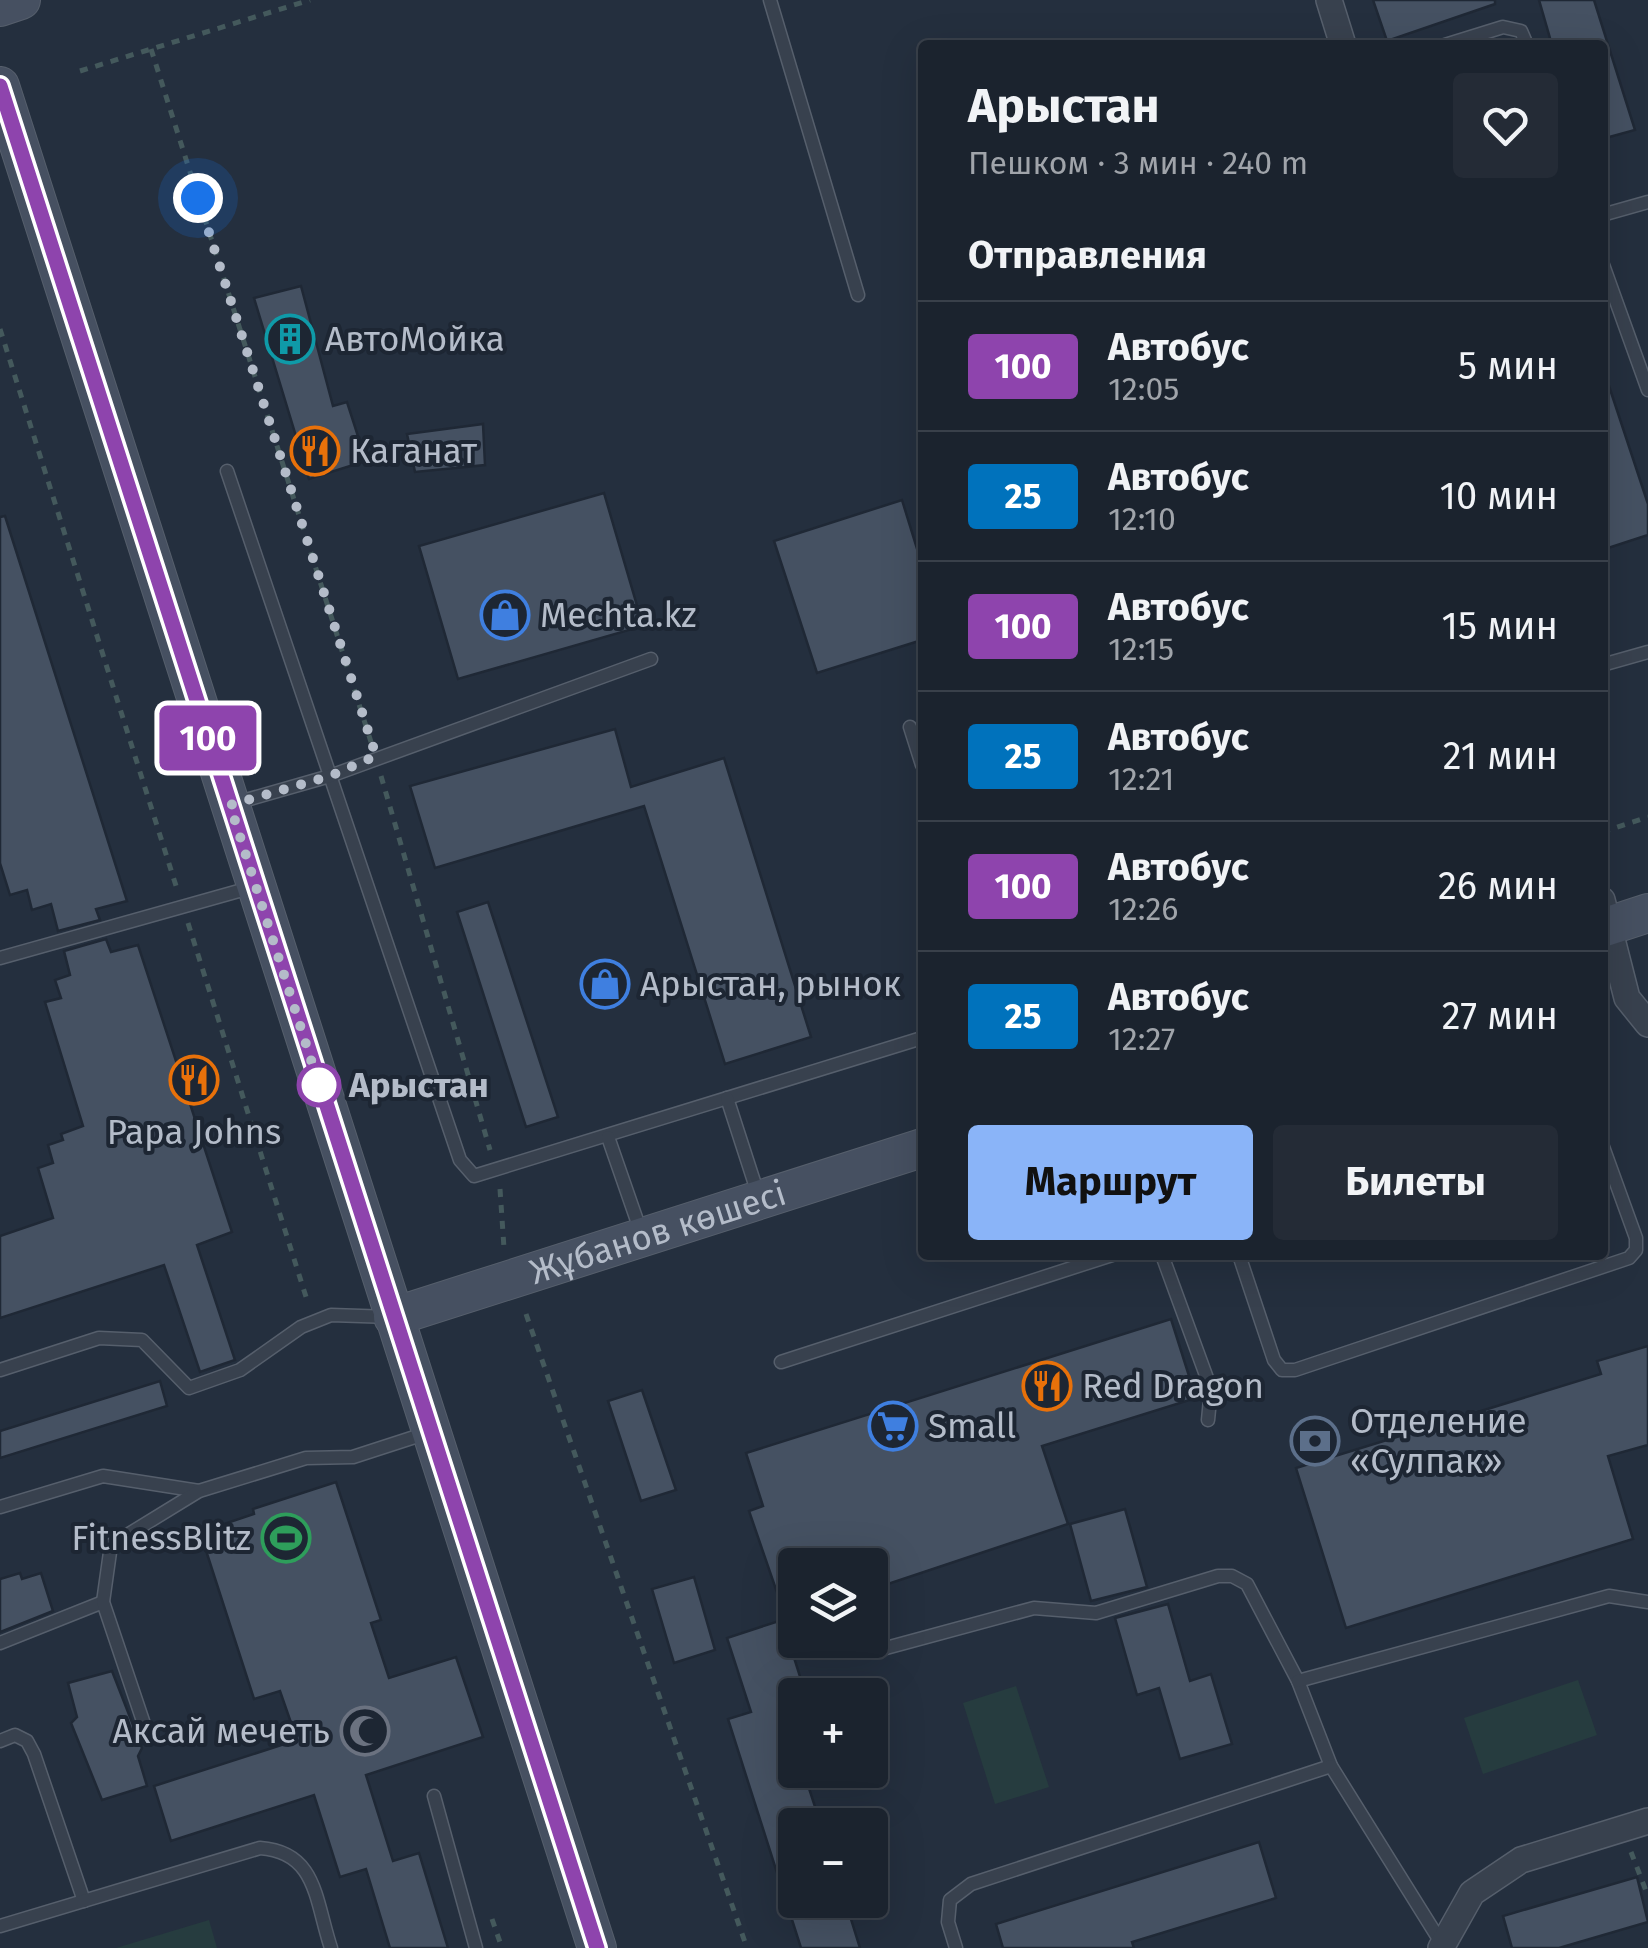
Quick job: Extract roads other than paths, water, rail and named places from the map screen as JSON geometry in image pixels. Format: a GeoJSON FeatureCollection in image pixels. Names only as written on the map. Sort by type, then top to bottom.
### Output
{"type":"FeatureCollection","features":[{"type":"Feature","properties":{"kind":"main road"},"geometry":{"type":"LineString","coordinates":[[0,7],[21,0]]}},
{"type":"Feature","properties":{"kind":"main road"},"geometry":{"type":"LineString","coordinates":[[0,86],[597,1948]]}},
{"type":"Feature","properties":{"kind":"main road"},"geometry":{"type":"LineString","coordinates":[[1608,918],[1648,913]]}},
{"type":"Feature","properties":{"kind":"main road","name":"Жұбанов көшесі"},"geometry":{"type":"LineString","coordinates":[[393,1317],[918,1149]]}},
{"type":"Feature","properties":{"kind":"street"},"geometry":{"type":"LineString","coordinates":[[1330,0],[1342,40]]}},
{"type":"Feature","properties":{"kind":"street"},"geometry":{"type":"LineString","coordinates":[[1608,932],[1627,998],[1648,1024]]}},
{"type":"Feature","properties":{"kind":"street"},"geometry":{"type":"LineString","coordinates":[[1441,1946],[1472,1893],[1520,1860],[1648,1820]]}},
{"type":"Feature","properties":{"kind":"lane"},"geometry":{"type":"LineString","coordinates":[[770,0],[858,295]]}},
{"type":"Feature","properties":{"kind":"lane"},"geometry":{"type":"LineString","coordinates":[[1460,40],[1503,26],[1520,32],[1524,40]]}},
{"type":"Feature","properties":{"kind":"lane"},"geometry":{"type":"LineString","coordinates":[[1608,213],[1648,202]]}},
{"type":"Feature","properties":{"kind":"lane"},"geometry":{"type":"LineString","coordinates":[[1608,279],[1648,390]]}},
{"type":"Feature","properties":{"kind":"lane"},"geometry":{"type":"LineString","coordinates":[[226,470],[460,1160],[474,1176],[499,1172],[918,1039]]}},
{"type":"Feature","properties":{"kind":"lane"},"geometry":{"type":"LineString","coordinates":[[1608,663],[1648,652]]}},
{"type":"Feature","properties":{"kind":"lane"},"geometry":{"type":"LineString","coordinates":[[230,805],[330,776],[376,756],[651,659]]}},
{"type":"Feature","properties":{"kind":"lane"},"geometry":{"type":"LineString","coordinates":[[910,727],[918,752]]}},
{"type":"Feature","properties":{"kind":"lane"},"geometry":{"type":"LineString","coordinates":[[0,958],[256,886]]}},
{"type":"Feature","properties":{"kind":"lane"},"geometry":{"type":"LineString","coordinates":[[727,1098],[760,1200]]}},
{"type":"Feature","properties":{"kind":"lane"},"geometry":{"type":"LineString","coordinates":[[608,1137],[642,1237]]}},
{"type":"Feature","properties":{"kind":"lane"},"geometry":{"type":"LineString","coordinates":[[1246,1260],[1274,1360],[1282,1370],[1295,1370],[1629,1258],[1636,1250],[1636,1238],[1608,1161]]}},
{"type":"Feature","properties":{"kind":"lane"},"geometry":{"type":"LineString","coordinates":[[781,1362],[1097,1260]]}},
{"type":"Feature","properties":{"kind":"lane"},"geometry":{"type":"LineString","coordinates":[[1164,1260],[1211,1389],[1208,1420]]}},
{"type":"Feature","properties":{"kind":"lane"},"geometry":{"type":"LineString","coordinates":[[0,1370],[99,1338],[142,1340],[189,1388],[240,1370],[300,1327],[331,1315],[393,1317]]}},
{"type":"Feature","properties":{"kind":"lane"},"geometry":{"type":"LineString","coordinates":[[145,1728],[104,1602],[111,1545],[199,1491],[306,1458],[353,1456],[430,1432]]}},
{"type":"Feature","properties":{"kind":"lane"},"geometry":{"type":"LineString","coordinates":[[0,1507],[104,1476],[199,1491]]}},
{"type":"Feature","properties":{"kind":"lane"},"geometry":{"type":"LineString","coordinates":[[888,1647],[1034,1608],[1096,1613],[1218,1576],[1232,1576],[1247,1584],[1298,1681],[1331,1766],[1441,1946]]}},
{"type":"Feature","properties":{"kind":"lane"},"geometry":{"type":"LineString","coordinates":[[1298,1681],[1609,1596],[1648,1602]]}},
{"type":"Feature","properties":{"kind":"lane"},"geometry":{"type":"LineString","coordinates":[[0,1643],[104,1602]]}},
{"type":"Feature","properties":{"kind":"lane"},"geometry":{"type":"LineString","coordinates":[[0,1741],[15,1735],[27,1742],[34,1754],[84,1900]]}},
{"type":"Feature","properties":{"kind":"lane"},"geometry":{"type":"LineString","coordinates":[[956,1948],[948,1922],[950,1900],[971,1884],[1331,1766]]}},
{"type":"Feature","properties":{"kind":"lane"},"geometry":{"type":"LineString","coordinates":[[434,1796],[476,1948]]}},
{"type":"Feature","properties":{"kind":"lane"},"geometry":{"type":"LineString","coordinates":[[0,1926],[260,1848],[284,1850],[303,1863],[331,1948]]}},
{"type":"Feature","properties":{"kind":"place","name":"АвтоМойка"},"geometry":{"type":"Point","coordinates":[290,339]}},
{"type":"Feature","properties":{"kind":"place","name":"Каганат"},"geometry":{"type":"Point","coordinates":[315,451]}},
{"type":"Feature","properties":{"kind":"place","name":"Mechta.kz"},"geometry":{"type":"Point","coordinates":[505,615]}},
{"type":"Feature","properties":{"kind":"place","name":"Арыстан, рынок"},"geometry":{"type":"Point","coordinates":[605,984]}},
{"type":"Feature","properties":{"kind":"place","name":"Papa Johns"},"geometry":{"type":"Point","coordinates":[194,1080]}},
{"type":"Feature","properties":{"kind":"place","name":"Арыстан"},"geometry":{"type":"Point","coordinates":[319,1085]}},
{"type":"Feature","properties":{"kind":"place","name":"Red Dragon"},"geometry":{"type":"Point","coordinates":[1047,1386]}},
{"type":"Feature","properties":{"kind":"place","name":"Small"},"geometry":{"type":"Point","coordinates":[893,1426]}},
{"type":"Feature","properties":{"kind":"place","name":"Отделение «Сулпак»"},"geometry":{"type":"Point","coordinates":[1315,1441]}},
{"type":"Feature","properties":{"kind":"place","name":"FitnessBlitz"},"geometry":{"type":"Point","coordinates":[286,1538]}},
{"type":"Feature","properties":{"kind":"place","name":"Аксай мечеть"},"geometry":{"type":"Point","coordinates":[365,1731]}}]}
